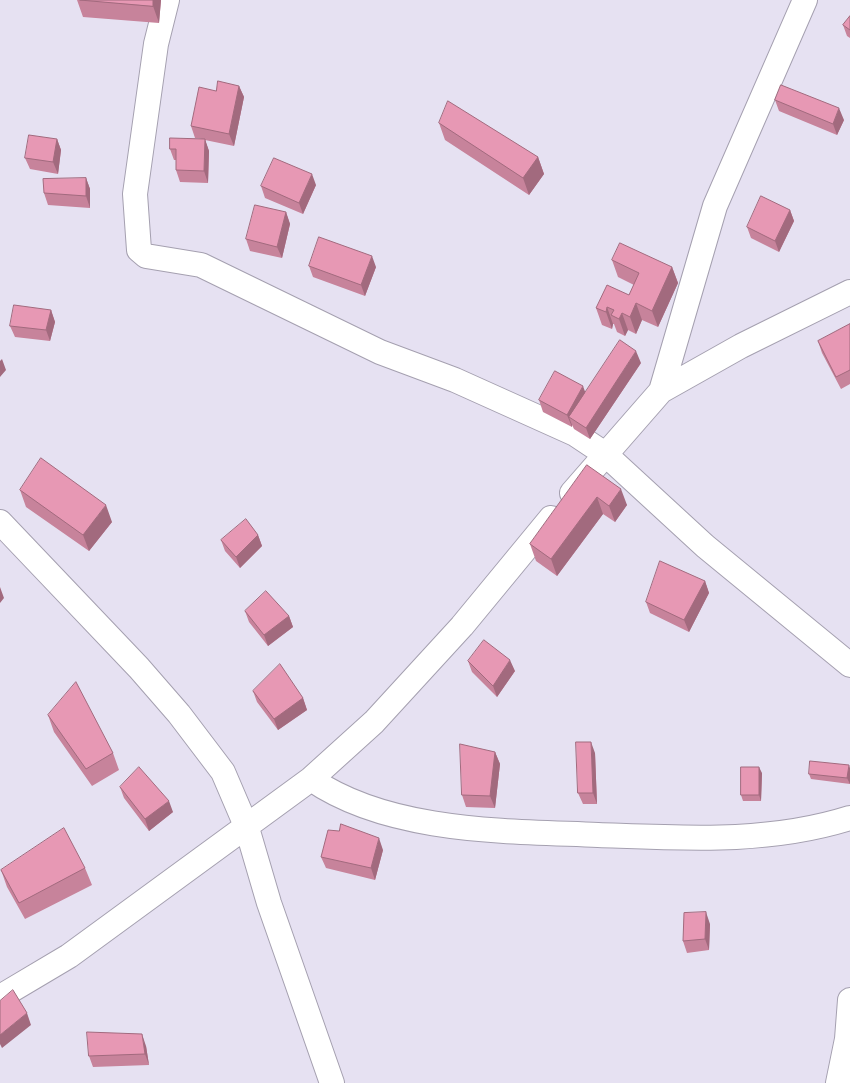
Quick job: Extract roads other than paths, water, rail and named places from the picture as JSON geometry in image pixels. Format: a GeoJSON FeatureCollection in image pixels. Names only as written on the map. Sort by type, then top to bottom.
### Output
{"type":"FeatureCollection","features":[{"type":"Feature","properties":{"kind":"street"},"geometry":{"type":"LineString","coordinates":[[167,0],[156,44],[135,194],[140,250],[146,256],[201,265],[380,352],[455,380],[575,434],[605,454],[705,546],[850,665]]}},
{"type":"Feature","properties":{"kind":"street"},"geometry":{"type":"LineString","coordinates":[[661,391],[715,206],[805,0]]}},
{"type":"Feature","properties":{"kind":"street"},"geometry":{"type":"LineString","coordinates":[[0,997],[69,956],[247,828],[311,779],[374,722],[462,626],[605,454],[661,391],[741,346],[850,292]]}},
{"type":"Feature","properties":{"kind":"street"},"geometry":{"type":"LineString","coordinates":[[0,522],[60,583],[179,714],[222,772],[247,828],[269,903],[332,1083]]}},
{"type":"Feature","properties":{"kind":"street"},"geometry":{"type":"LineString","coordinates":[[311,779],[333,794],[391,813],[448,826],[494,831],[701,839],[783,833],[818,827],[850,818]]}},
{"type":"Feature","properties":{"kind":"street"},"geometry":{"type":"LineString","coordinates":[[838,1083],[847,1039],[850,1000]]}}]}
